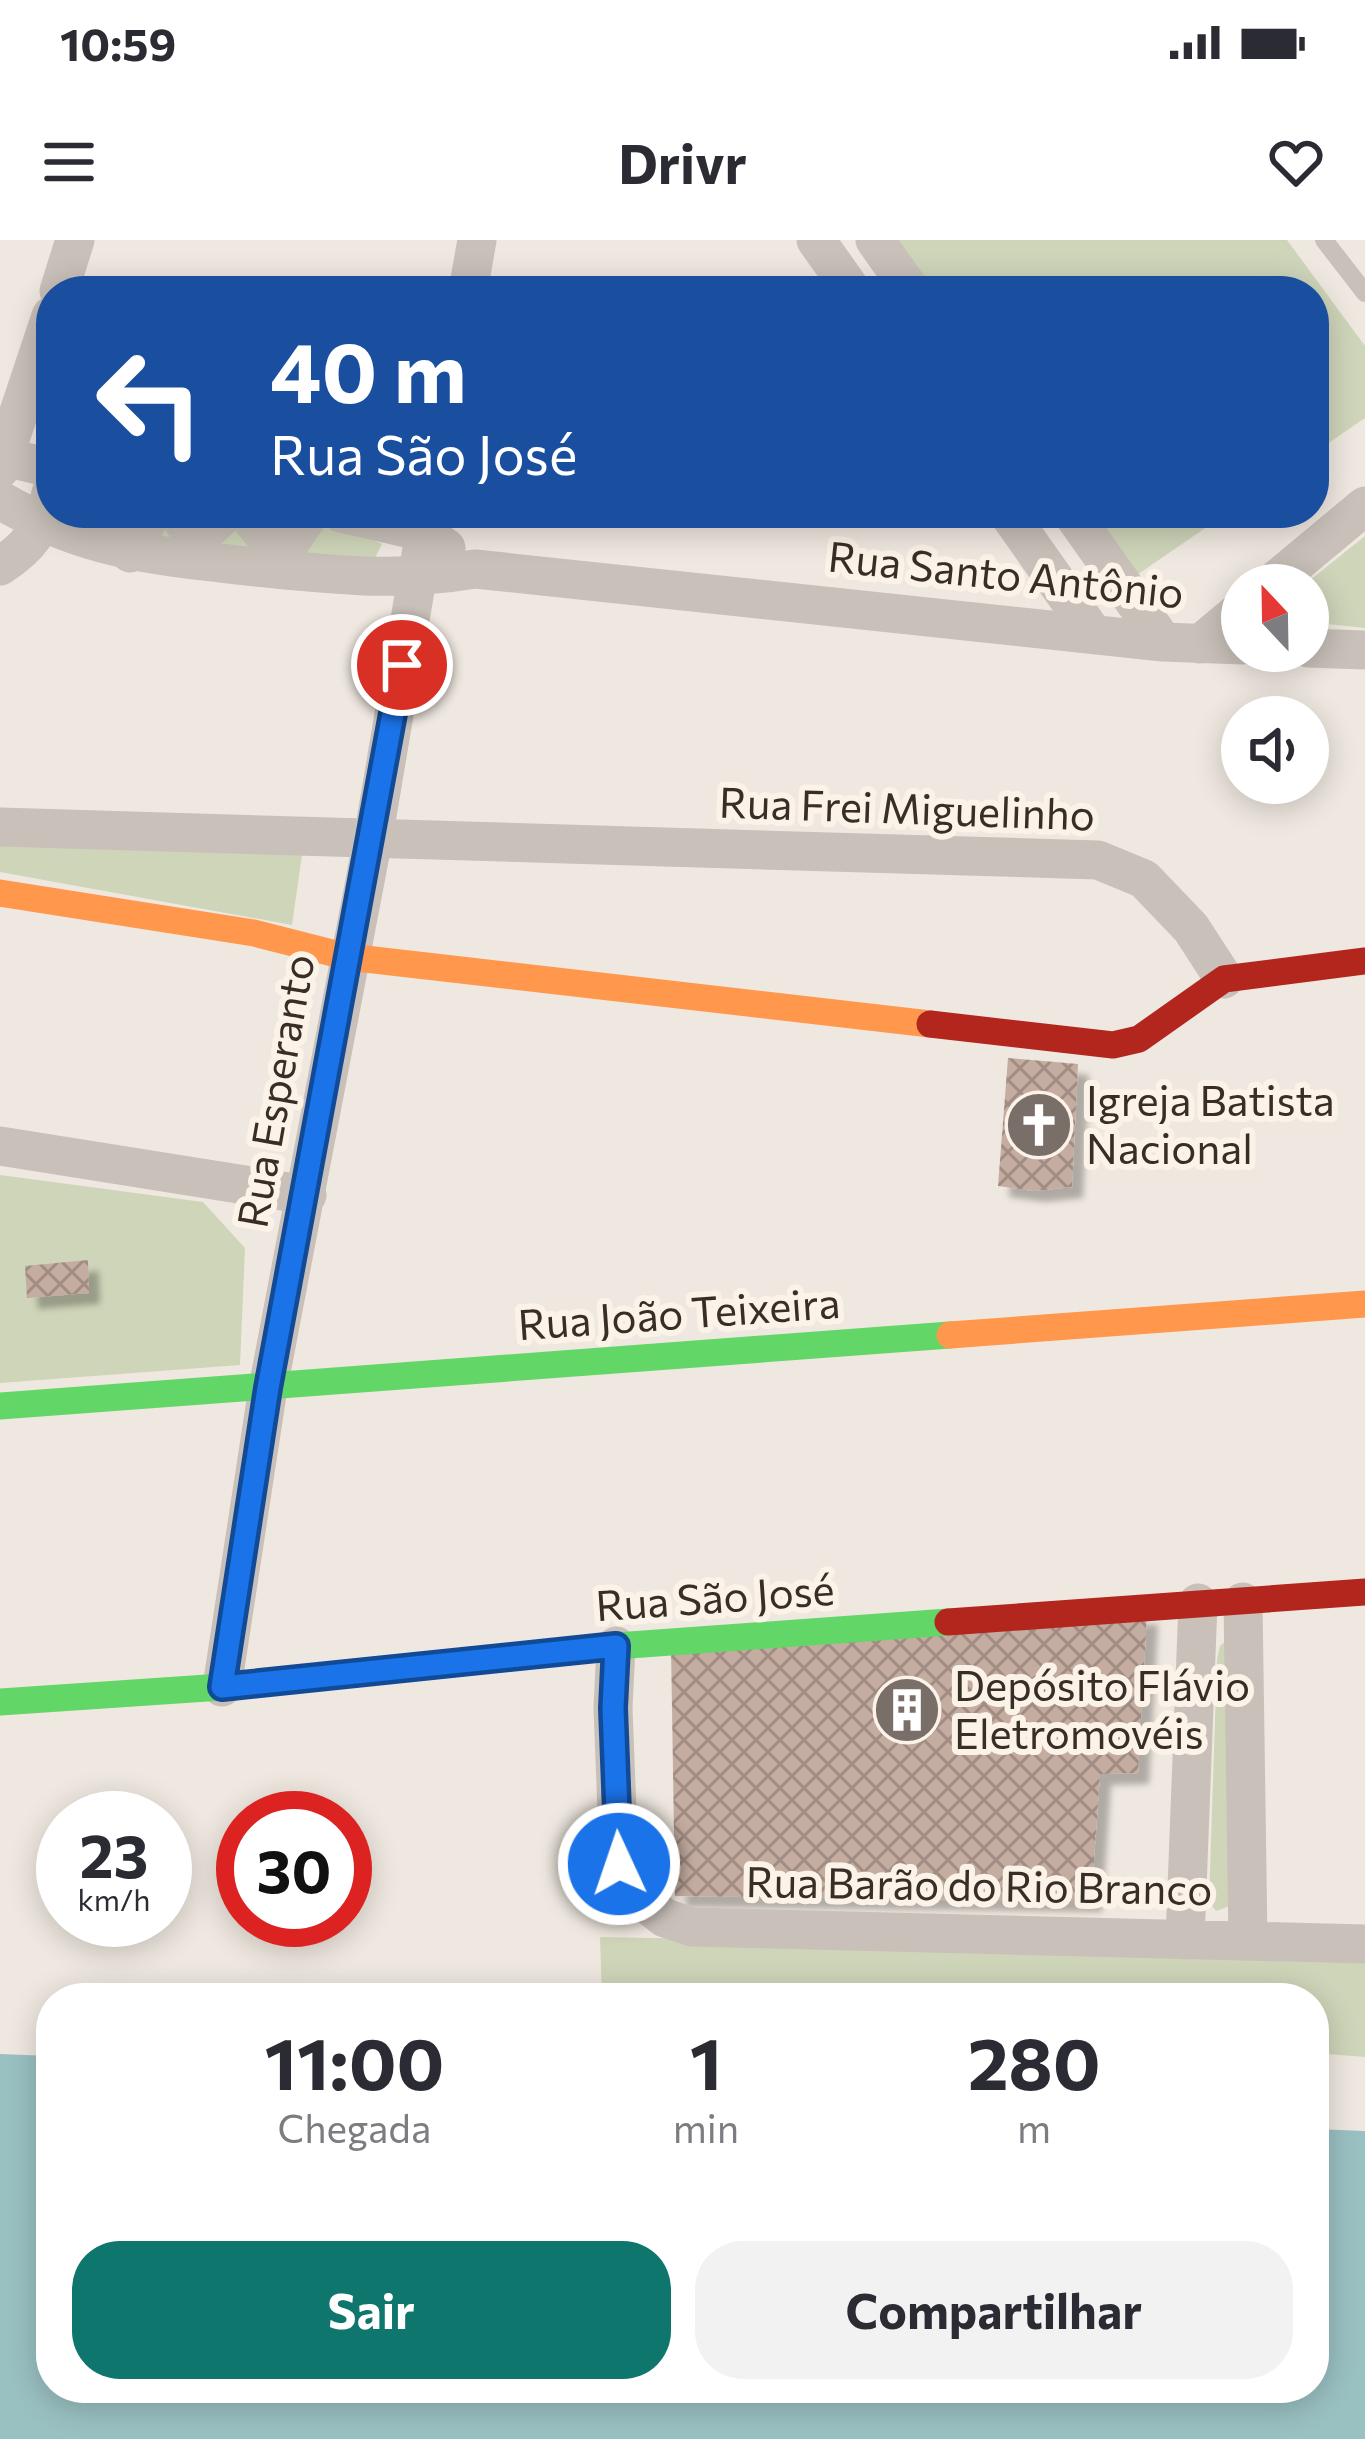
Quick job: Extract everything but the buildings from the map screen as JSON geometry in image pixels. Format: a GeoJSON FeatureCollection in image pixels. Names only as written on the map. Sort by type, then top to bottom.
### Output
{"type":"FeatureCollection","features":[{"type":"Feature","properties":{"kind":"street"},"geometry":{"type":"LineString","coordinates":[[64,276],[75,240]]}},
{"type":"Feature","properties":{"kind":"street"},"geometry":{"type":"LineString","coordinates":[[471,276],[477,240]]}},
{"type":"Feature","properties":{"kind":"street"},"geometry":{"type":"LineString","coordinates":[[817,240],[842,276]]}},
{"type":"Feature","properties":{"kind":"street"},"geometry":{"type":"LineString","coordinates":[[874,240],[900,276]]}},
{"type":"Feature","properties":{"kind":"street"},"geometry":{"type":"LineString","coordinates":[[36,360],[1,461],[36,465]]}},
{"type":"Feature","properties":{"kind":"street","name":"Rua Santo Antônio"},"geometry":{"type":"LineString","coordinates":[[0,500],[36,507]]}},
{"type":"Feature","properties":{"kind":"street"},"geometry":{"type":"LineString","coordinates":[[1295,564],[1365,506]]}},
{"type":"Feature","properties":{"kind":"street"},"geometry":{"type":"LineString","coordinates":[[0,566],[22,551],[36,527]]}},
{"type":"Feature","properties":{"kind":"street","name":"Rua Santo Antônio"},"geometry":{"type":"LineString","coordinates":[[83,528],[130,553],[345,577],[417,579],[475,569],[1221,644]]}},
{"type":"Feature","properties":{"kind":"street"},"geometry":{"type":"LineString","coordinates":[[130,553],[144,528]]}},
{"type":"Feature","properties":{"kind":"street"},"geometry":{"type":"LineString","coordinates":[[187,528],[195,541],[209,528]]}},
{"type":"Feature","properties":{"kind":"street"},"geometry":{"type":"LineString","coordinates":[[258,528],[281,556],[300,528]]}},
{"type":"Feature","properties":{"kind":"street","name":"Rua Esperanto"},"geometry":{"type":"LineString","coordinates":[[222,1687],[268,1388],[373,839],[425,528]]}},
{"type":"Feature","properties":{"kind":"street"},"geometry":{"type":"LineString","coordinates":[[431,528],[475,569]]}},
{"type":"Feature","properties":{"kind":"street"},"geometry":{"type":"LineString","coordinates":[[1018,528],[1091,632]]}},
{"type":"Feature","properties":{"kind":"street"},"geometry":{"type":"LineString","coordinates":[[1085,528],[1182,643],[1221,621]]}},
{"type":"Feature","properties":{"kind":"street"},"geometry":{"type":"LineString","coordinates":[[1329,649],[1365,650]]}},
{"type":"Feature","properties":{"kind":"street"},"geometry":{"type":"LineString","coordinates":[[5,828],[3,893],[254,933],[348,958],[1113,1045],[1139,1039],[1223,979],[1365,961]]}},
{"type":"Feature","properties":{"kind":"street","name":"Rua Frei Miguelinho"},"geometry":{"type":"LineString","coordinates":[[5,828],[1098,860],[1144,879],[1191,928],[1223,979]]}},
{"type":"Feature","properties":{"kind":"street"},"geometry":{"type":"LineString","coordinates":[[0,1147],[307,1195]]}},
{"type":"Feature","properties":{"kind":"street","name":"Rua João Teixeira"},"geometry":{"type":"LineString","coordinates":[[0,1406],[1365,1304]]}},
{"type":"Feature","properties":{"kind":"street","name":"Rua São José"},"geometry":{"type":"LineString","coordinates":[[0,1702],[222,1687],[616,1646],[1365,1592]]}},
{"type":"Feature","properties":{"kind":"street"},"geometry":{"type":"LineString","coordinates":[[1243,1602],[1249,1940]]}},
{"type":"Feature","properties":{"kind":"street"},"geometry":{"type":"LineString","coordinates":[[1185,1940],[1198,1604]]}},
{"type":"Feature","properties":{"kind":"street","name":"Rua Barão do Rio Branco"},"geometry":{"type":"LineString","coordinates":[[616,1646],[613,1708],[619,1864],[647,1904],[665,1918],[692,1927],[1365,1944]]}},
{"type":"Feature","properties":{"kind":"lane"},"geometry":{"type":"LineString","coordinates":[[1324,240],[1365,293]]}},
{"type":"Feature","properties":{"kind":"green space"},"geometry":{"type":"Polygon","coordinates":[[[887,240],[1287,240],[1313,276],[913,276],[887,240]]]}},
{"type":"Feature","properties":{"kind":"green space"},"geometry":{"type":"Polygon","coordinates":[[[1329,297],[1365,346],[1365,418],[1329,443],[1329,297]]]}},
{"type":"Feature","properties":{"kind":"green space"},"geometry":{"type":"Polygon","coordinates":[[[341,528],[382,544],[375,558],[338,566],[98,529],[341,528]]]}},
{"type":"Feature","properties":{"kind":"green space"},"geometry":{"type":"Polygon","coordinates":[[[1098,528],[1205,528],[1134,577],[1098,528]]]}},
{"type":"Feature","properties":{"kind":"green space"},"geometry":{"type":"Polygon","coordinates":[[[1365,536],[1365,628],[1329,624],[1329,565],[1365,536]]]}},
{"type":"Feature","properties":{"kind":"green space"},"geometry":{"type":"Polygon","coordinates":[[[0,842],[303,848],[292,925],[0,872],[0,842]]]}},
{"type":"Feature","properties":{"kind":"green space"},"geometry":{"type":"Polygon","coordinates":[[[0,1175],[203,1202],[245,1248],[240,1365],[0,1383],[0,1175]]]}},
{"type":"Feature","properties":{"kind":"green space"},"geometry":{"type":"Polygon","coordinates":[[[1228,1639],[1230,1906],[1216,1911],[1209,1902],[1217,1660],[1220,1646],[1228,1639]]]}},
{"type":"Feature","properties":{"kind":"green space"},"geometry":{"type":"Polygon","coordinates":[[[600,1937],[1365,1952],[1365,2057],[1329,2054],[1329,1983],[602,1983],[600,1937]]]}},
{"type":"Feature","properties":{"kind":"water"},"geometry":{"type":"Polygon","coordinates":[[[0,2054],[36,2055],[36,2403],[1329,2403],[1329,2130],[1365,2131],[1365,2439],[0,2439],[0,2054]]]}},
{"type":"Feature","properties":{"kind":"traffic: fast"},"geometry":{"type":"LineString","coordinates":[[0,1406],[950,1335]]}},
{"type":"Feature","properties":{"kind":"traffic: fast"},"geometry":{"type":"LineString","coordinates":[[0,1702],[222,1687],[616,1646],[948,1622]]}},
{"type":"Feature","properties":{"kind":"traffic: slow"},"geometry":{"type":"LineString","coordinates":[[0,893],[254,933],[348,957],[930,1024]]}},
{"type":"Feature","properties":{"kind":"traffic: slow"},"geometry":{"type":"LineString","coordinates":[[950,1335],[1365,1304]]}},
{"type":"Feature","properties":{"kind":"traffic: jam"},"geometry":{"type":"LineString","coordinates":[[930,1024],[1113,1045],[1139,1039],[1224,979],[1365,961]]}},
{"type":"Feature","properties":{"kind":"traffic: jam"},"geometry":{"type":"LineString","coordinates":[[948,1622],[1365,1592]]}},
{"type":"Feature","properties":{"kind":"place","name":"Igreja Batista Nacional"},"geometry":{"type":"Point","coordinates":[1039,1125]}},
{"type":"Feature","properties":{"kind":"place","name":"Depósito Flávio Eletromovéis"},"geometry":{"type":"Point","coordinates":[907,1710]}},
{"type":"Feature","properties":{"kind":"route"},"geometry":{"type":"LineString","coordinates":[[402,665],[268,1388],[222,1687],[616,1646],[613,1708],[619,1864]]}}]}
